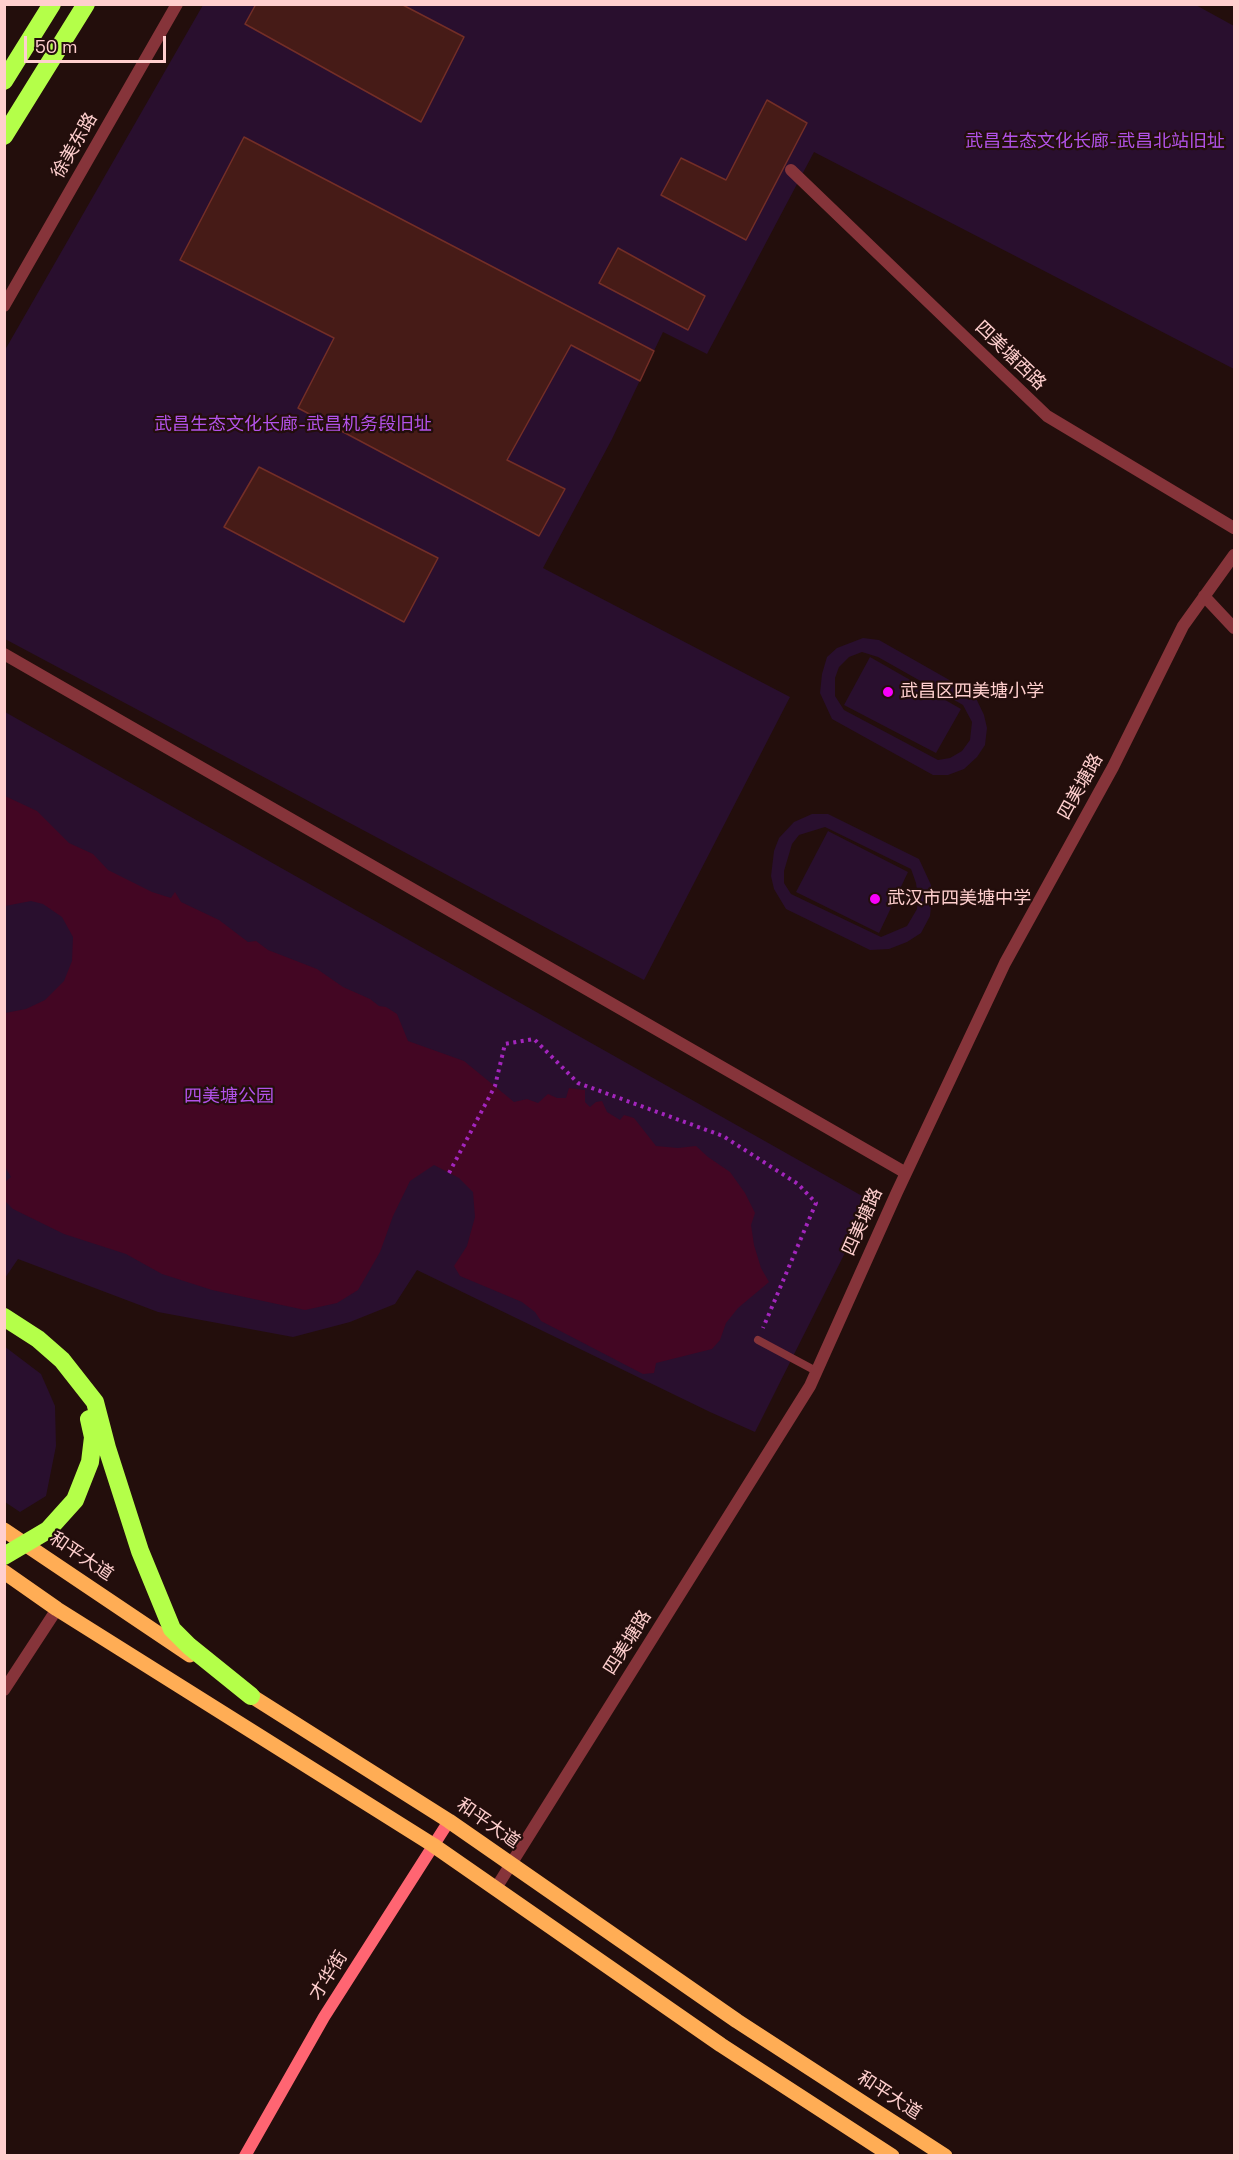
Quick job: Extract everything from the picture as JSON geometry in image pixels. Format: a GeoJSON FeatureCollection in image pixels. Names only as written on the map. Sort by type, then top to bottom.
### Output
{"type":"FeatureCollection","features":[{"type":"Feature","properties":{"kind":"highway"},"geometry":{"type":"LineString","coordinates":[[4,81],[52,4]]}},
{"type":"Feature","properties":{"kind":"highway"},"geometry":{"type":"LineString","coordinates":[[4,136],[86,4]]}},
{"type":"Feature","properties":{"kind":"highway"},"geometry":{"type":"LineString","coordinates":[[4,1317],[38,1339],[62,1360],[95,1402],[107,1448],[140,1551],[172,1629],[189,1646],[251,1696]]}},
{"type":"Feature","properties":{"kind":"highway"},"geometry":{"type":"LineString","coordinates":[[4,1556],[48,1530],[75,1500],[90,1462],[93,1437],[82,1384]]}},
{"type":"Feature","properties":{"kind":"main road","name":"和平大道"},"geometry":{"type":"LineString","coordinates":[[4,1530],[251,1696],[449,1821],[737,2021],[945,2156]]}},
{"type":"Feature","properties":{"kind":"main road"},"geometry":{"type":"LineString","coordinates":[[4,1572],[57,1609],[434,1845],[721,2045],[892,2156]]}},
{"type":"Feature","properties":{"kind":"main road","name":"才华街"},"geometry":{"type":"LineString","coordinates":[[245,2156],[324,2017],[449,1821]]}},
{"type":"Feature","properties":{"kind":"street","name":"徐美东路"},"geometry":{"type":"LineString","coordinates":[[4,306],[174,6]]}},
{"type":"Feature","properties":{"kind":"street","name":"四美塘西路"},"geometry":{"type":"LineString","coordinates":[[791,170],[1047,416],[1234,528]]}},
{"type":"Feature","properties":{"kind":"street","name":"四美塘路"},"geometry":{"type":"LineString","coordinates":[[496,1888],[804,1396],[1005,963],[1113,767],[1183,626],[1234,555]]}},
{"type":"Feature","properties":{"kind":"street"},"geometry":{"type":"LineString","coordinates":[[1204,596],[1234,628]]}},
{"type":"Feature","properties":{"kind":"street"},"geometry":{"type":"LineString","coordinates":[[4,654],[906,1173]]}},
{"type":"Feature","properties":{"kind":"street"},"geometry":{"type":"LineString","coordinates":[[4,1689],[57,1609]]}},
{"type":"Feature","properties":{"kind":"lane"},"geometry":{"type":"LineString","coordinates":[[758,1340],[816,1371]]}},
{"type":"Feature","properties":{"kind":"path"},"geometry":{"type":"LineString","coordinates":[[449,1173],[495,1086],[505,1044],[534,1040],[578,1083],[723,1137],[798,1184],[816,1203],[758,1340]]}},
{"type":"Feature","properties":{"kind":"green space","name":"武昌生态文化长廊-武昌机务段旧址"},"geometry":{"type":"Polygon","coordinates":[[[1194,4],[1234,26],[1234,369],[814,152],[707,354],[663,332],[612,439],[543,568],[790,697],[644,980],[5,639],[5,350],[203,5],[1194,4]]]}},
{"type":"Feature","properties":{"kind":"green space"},"geometry":{"type":"Polygon","coordinates":[[[863,638],[879,640],[974,694],[984,715],[987,728],[985,745],[977,757],[964,769],[948,775],[933,775],[832,719],[820,693],[827,657],[837,648],[863,638]],[[862,652],[849,657],[839,667],[835,678],[835,696],[844,710],[938,760],[950,758],[962,751],[970,740],[972,722],[963,705],[878,657],[862,652]]]}},
{"type":"Feature","properties":{"kind":"green space"},"geometry":{"type":"Polygon","coordinates":[[[870,657],[961,709],[936,753],[844,705],[870,657]]]}},
{"type":"Feature","properties":{"kind":"green space","name":"四美塘公园"},"geometry":{"type":"Polygon","coordinates":[[[5,712],[871,1201],[755,1432],[417,1270],[395,1304],[350,1322],[293,1337],[158,1312],[18,1259],[5,1278],[5,712]]]}},
{"type":"Feature","properties":{"kind":"green space"},"geometry":{"type":"Polygon","coordinates":[[[812,814],[828,814],[919,859],[931,885],[932,898],[930,916],[921,933],[889,949],[870,950],[786,909],[774,889],[771,876],[774,851],[779,838],[794,822],[812,814]],[[825,827],[799,835],[792,844],[784,871],[784,883],[791,894],[881,937],[907,926],[917,909],[916,883],[911,869],[825,827]]]}},
{"type":"Feature","properties":{"kind":"green space"},"geometry":{"type":"Polygon","coordinates":[[[828,831],[908,872],[879,933],[796,892],[828,831]]]}},
{"type":"Feature","properties":{"kind":"green space"},"geometry":{"type":"Polygon","coordinates":[[[4,1346],[41,1374],[55,1406],[56,1446],[46,1496],[20,1512],[5,1502],[4,1346]]]}},
{"type":"Feature","properties":{"kind":"shaded area","name":"四美塘公园"},"geometry":{"type":"Polygon","coordinates":[[[5,796],[37,811],[69,843],[93,854],[108,870],[152,892],[171,898],[175,892],[181,902],[219,920],[248,942],[256,941],[268,950],[317,969],[343,987],[370,999],[379,1006],[386,1007],[397,1014],[408,1041],[464,1061],[514,1102],[527,1099],[538,1103],[548,1094],[557,1098],[566,1098],[569,1088],[585,1090],[585,1102],[590,1107],[602,1101],[607,1112],[620,1120],[624,1115],[634,1118],[656,1146],[678,1148],[696,1146],[730,1172],[745,1193],[755,1213],[751,1225],[754,1245],[761,1268],[769,1282],[738,1308],[726,1323],[720,1340],[712,1349],[656,1363],[654,1373],[643,1374],[541,1321],[535,1312],[522,1302],[460,1276],[454,1266],[467,1246],[475,1217],[473,1192],[459,1178],[434,1165],[410,1181],[393,1216],[380,1252],[358,1290],[337,1303],[305,1310],[212,1290],[162,1274],[126,1254],[64,1234],[13,1209],[4,1200],[5,1182],[11,1177],[4,1165],[5,1013],[26,1009],[45,1000],[64,981],[72,961],[73,937],[62,917],[43,904],[31,901],[5,906],[5,796]]]}},
{"type":"Feature","properties":{"kind":"building"},"geometry":{"type":"Polygon","coordinates":[[[256,4],[401,4],[464,37],[421,122],[245,24],[256,4]]]}},
{"type":"Feature","properties":{"kind":"building"},"geometry":{"type":"Polygon","coordinates":[[[767,100],[807,123],[746,240],[661,195],[681,158],[726,180],[767,100]]]}},
{"type":"Feature","properties":{"kind":"building"},"geometry":{"type":"Polygon","coordinates":[[[244,137],[654,351],[640,381],[571,345],[507,460],[565,489],[539,536],[298,408],[334,338],[180,260],[244,137]]]}},
{"type":"Feature","properties":{"kind":"building"},"geometry":{"type":"Polygon","coordinates":[[[618,248],[705,296],[688,330],[599,283],[618,248]]]}},
{"type":"Feature","properties":{"kind":"building"},"geometry":{"type":"Polygon","coordinates":[[[259,467],[438,558],[404,622],[224,527],[259,467]]]}},
{"type":"Feature","properties":{"kind":"place","name":"武昌区四美塘小学"},"geometry":{"type":"Point","coordinates":[888,692]}},
{"type":"Feature","properties":{"kind":"place","name":"武汉市四美塘中学"},"geometry":{"type":"Point","coordinates":[875,899]}},
{"type":"Feature","properties":{"kind":"park label","name":"武昌生态文化长廊-武昌北站旧址"},"geometry":{"type":"Point","coordinates":[1095,142]}}]}
